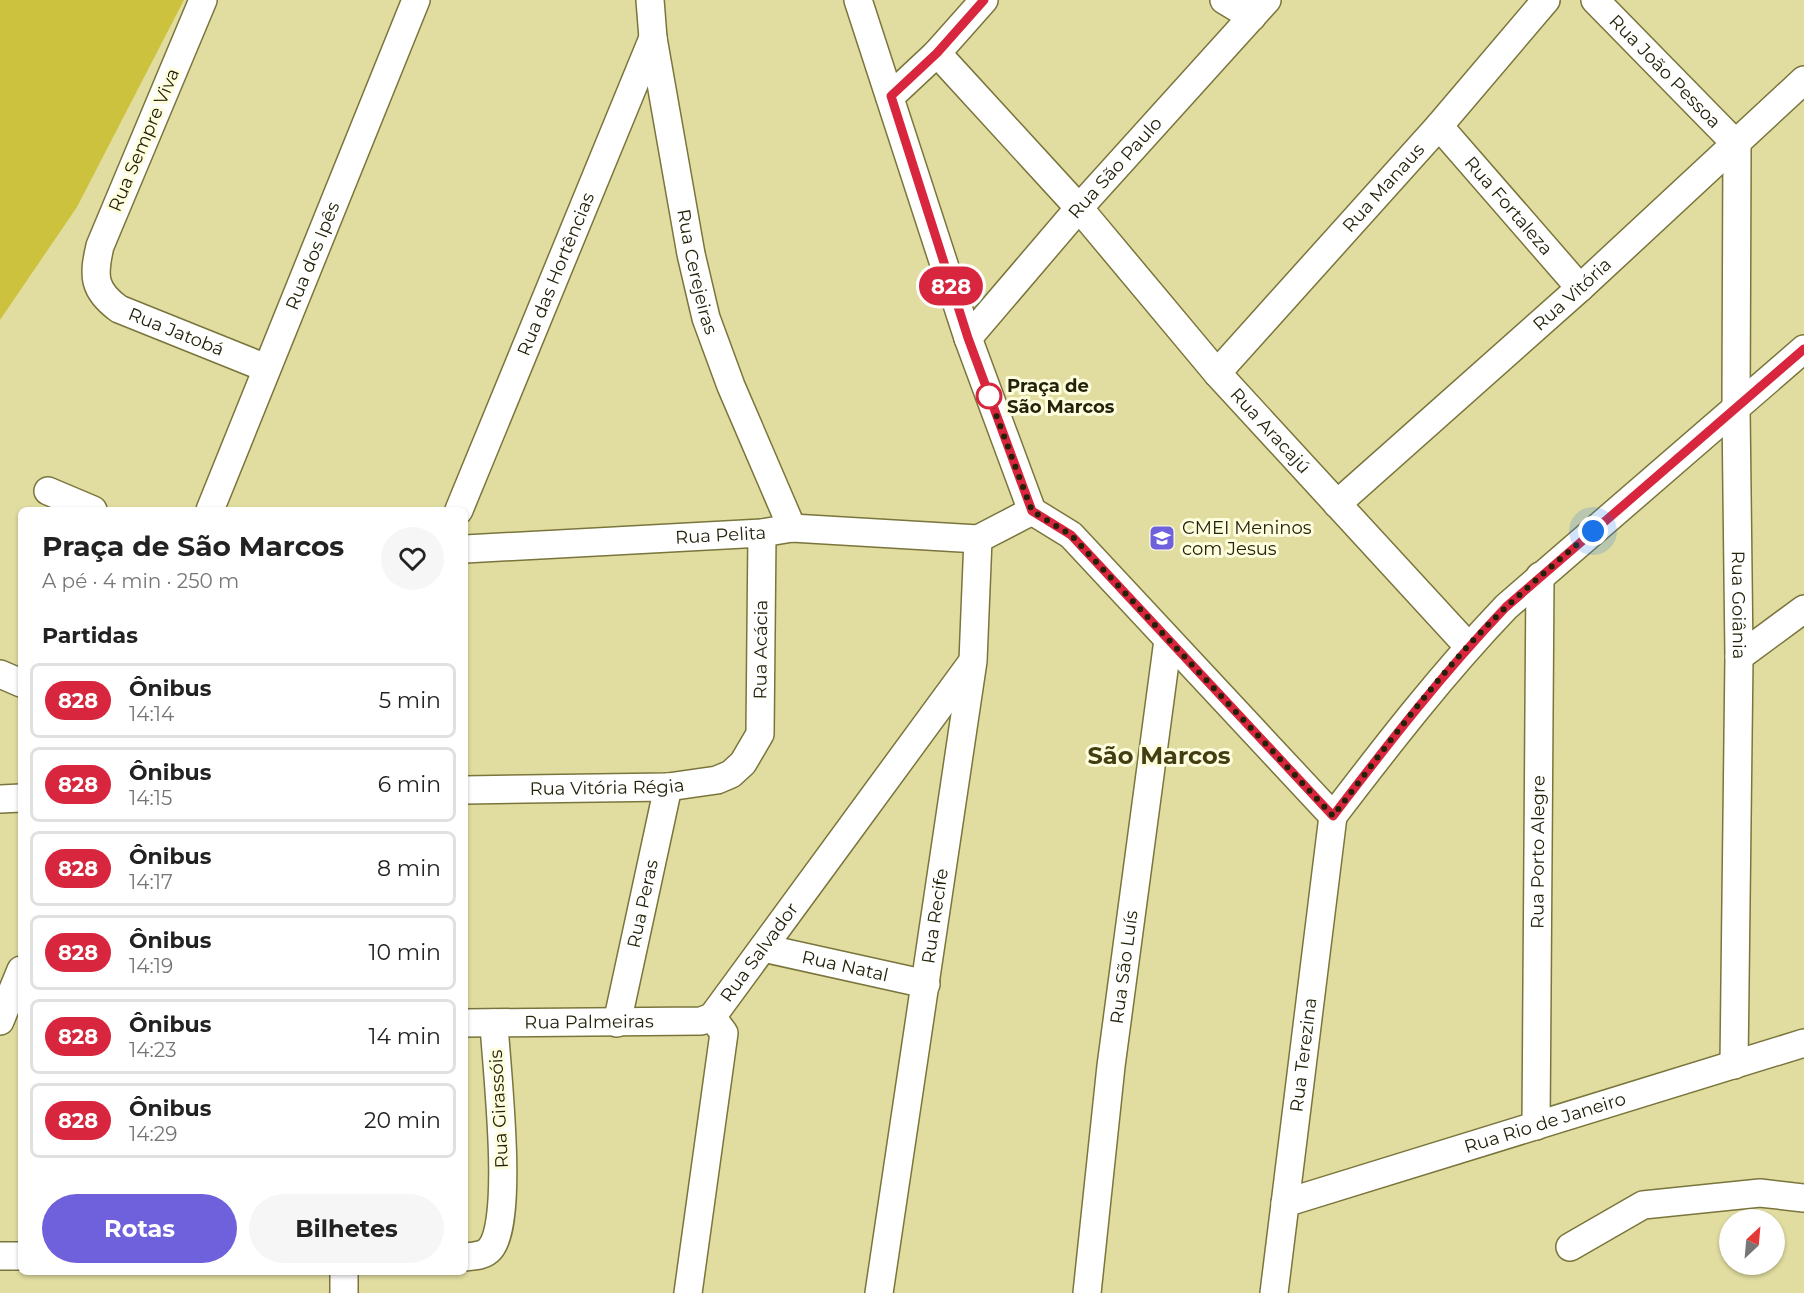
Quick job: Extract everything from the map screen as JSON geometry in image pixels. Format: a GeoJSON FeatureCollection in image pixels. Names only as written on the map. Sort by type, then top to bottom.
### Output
{"type":"FeatureCollection","features":[{"type":"Feature","properties":{"kind":"street","name":"Rua Sempre Viva"},"geometry":{"type":"LineString","coordinates":[[96,283],[95,267],[100,246],[203,0]]}},
{"type":"Feature","properties":{"kind":"street","name":"Rua dos Ipês"},"geometry":{"type":"LineString","coordinates":[[211,507],[416,0]]}},
{"type":"Feature","properties":{"kind":"street","name":"Rua Cerejeiras"},"geometry":{"type":"LineString","coordinates":[[650,0],[653,38],[691,254],[706,318],[731,386],[792,528]]}},
{"type":"Feature","properties":{"kind":"street"},"geometry":{"type":"LineString","coordinates":[[858,0],[968,338],[1032,511],[1071,535],[1333,816],[1401,727],[1468,646],[1540,576],[1804,349]]}},
{"type":"Feature","properties":{"kind":"street"},"geometry":{"type":"LineString","coordinates":[[891,96],[937,53],[984,0]]}},
{"type":"Feature","properties":{"kind":"street"},"geometry":{"type":"LineString","coordinates":[[1224,0],[1260,8]]}},
{"type":"Feature","properties":{"kind":"street","name":"Rua Manaus"},"geometry":{"type":"LineString","coordinates":[[1217,373],[1439,126],[1546,0]]}},
{"type":"Feature","properties":{"kind":"street","name":"Rua João Pessoa"},"geometry":{"type":"LineString","coordinates":[[1594,0],[1737,145]]}},
{"type":"Feature","properties":{"kind":"street","name":"Rua São Paulo"},"geometry":{"type":"LineString","coordinates":[[968,338],[1079,208],[1260,8]]}},
{"type":"Feature","properties":{"kind":"street","name":"Rua das Hortências"},"geometry":{"type":"LineString","coordinates":[[460,507],[653,38]]}},
{"type":"Feature","properties":{"kind":"street","name":"Rua Aracajú"},"geometry":{"type":"LineString","coordinates":[[937,53],[1079,208],[1217,373],[1468,646]]}},
{"type":"Feature","properties":{"kind":"street","name":"Rua Vitória"},"geometry":{"type":"LineString","coordinates":[[1337,504],[1580,288],[1737,145],[1804,80]]}},
{"type":"Feature","properties":{"kind":"street","name":"Rua Fortaleza"},"geometry":{"type":"LineString","coordinates":[[1439,126],[1580,288]]}},
{"type":"Feature","properties":{"kind":"street","name":"Rua Goiânia"},"geometry":{"type":"LineString","coordinates":[[1734,1065],[1739,657],[1736,409],[1737,145]]}},
{"type":"Feature","properties":{"kind":"street","name":"Rua Jatobá"},"geometry":{"type":"LineString","coordinates":[[96,283],[104,298],[119,309],[266,368]]}},
{"type":"Feature","properties":{"kind":"street"},"geometry":{"type":"LineString","coordinates":[[48,491],[86,507]]}},
{"type":"Feature","properties":{"kind":"street"},"geometry":{"type":"LineString","coordinates":[[978,539],[1032,511]]}},
{"type":"Feature","properties":{"kind":"street","name":"Rua Pelita"},"geometry":{"type":"LineString","coordinates":[[468,549],[762,532],[792,528],[978,539]]}},
{"type":"Feature","properties":{"kind":"street","name":"Rua Acácia"},"geometry":{"type":"LineString","coordinates":[[743,763],[760,734],[762,532]]}},
{"type":"Feature","properties":{"kind":"street","name":"Rua Recife"},"geometry":{"type":"LineString","coordinates":[[879,1293],[973,661],[978,539]]}},
{"type":"Feature","properties":{"kind":"street","name":"Rua Porto Alegre"},"geometry":{"type":"LineString","coordinates":[[1536,1126],[1540,576]]}},
{"type":"Feature","properties":{"kind":"street"},"geometry":{"type":"LineString","coordinates":[[1739,657],[1804,609]]}},
{"type":"Feature","properties":{"kind":"street","name":"Rua São Luís"},"geometry":{"type":"LineString","coordinates":[[1087,1293],[1111,1066],[1168,640]]}},
{"type":"Feature","properties":{"kind":"street","name":"Rua Salvador"},"geometry":{"type":"LineString","coordinates":[[688,1293],[724,1033],[712,1017],[973,661]]}},
{"type":"Feature","properties":{"kind":"street"},"geometry":{"type":"LineString","coordinates":[[0,674],[18,682]]}},
{"type":"Feature","properties":{"kind":"street","name":"Rua Vitória Régia"},"geometry":{"type":"LineString","coordinates":[[468,790],[668,787],[717,780],[731,774],[743,763]]}},
{"type":"Feature","properties":{"kind":"street","name":"Rua Peras"},"geometry":{"type":"LineString","coordinates":[[617,1023],[668,787]]}},
{"type":"Feature","properties":{"kind":"street"},"geometry":{"type":"LineString","coordinates":[[0,799],[18,798]]}},
{"type":"Feature","properties":{"kind":"street","name":"Rua Terezina"},"geometry":{"type":"LineString","coordinates":[[1274,1293],[1333,816]]}},
{"type":"Feature","properties":{"kind":"street","name":"Rua Natal"},"geometry":{"type":"LineString","coordinates":[[763,948],[926,984]]}},
{"type":"Feature","properties":{"kind":"street"},"geometry":{"type":"LineString","coordinates":[[18,977],[0,1021],[18,1021]]}},
{"type":"Feature","properties":{"kind":"street","name":"Rua Palmeiras"},"geometry":{"type":"LineString","coordinates":[[468,1023],[701,1022],[712,1017]]}},
{"type":"Feature","properties":{"kind":"street","name":"Rua Girassóis"},"geometry":{"type":"LineString","coordinates":[[468,1257],[482,1255],[490,1251],[497,1239],[504,1194],[494,1023]]}},
{"type":"Feature","properties":{"kind":"street","name":"Rua Rio de Janeiro"},"geometry":{"type":"LineString","coordinates":[[1285,1203],[1804,1043]]}},
{"type":"Feature","properties":{"kind":"street"},"geometry":{"type":"LineString","coordinates":[[1570,1246],[1642,1205],[1760,1192],[1804,1198]]}},
{"type":"Feature","properties":{"kind":"street"},"geometry":{"type":"LineString","coordinates":[[0,1256],[18,1256]]}},
{"type":"Feature","properties":{"kind":"street"},"geometry":{"type":"LineString","coordinates":[[344,1275],[344,1293]]}},
{"type":"Feature","properties":{"kind":"shaded area"},"geometry":{"type":"Polygon","coordinates":[[[0,0],[184,0],[77,207],[0,320],[0,0]]]}},
{"type":"Feature","properties":{"kind":"bus line","name":"828"},"geometry":{"type":"LineString","coordinates":[[984,0],[937,53],[891,96],[968,338],[1032,511],[1071,535],[1333,816],[1401,727],[1468,646],[1506,607],[1804,349]]}},
{"type":"Feature","properties":{"kind":"place","name":"Praça de São Marcos"},"geometry":{"type":"Point","coordinates":[989,396]}},
{"type":"Feature","properties":{"kind":"place","name":"CMEI Meninos com Jesus"},"geometry":{"type":"Point","coordinates":[1162,538]}},
{"type":"Feature","properties":{"kind":"district","name":"São Marcos"},"geometry":{"type":"Point","coordinates":[1159,756]}},
{"type":"Feature","properties":{"kind":"route"},"geometry":{"type":"LineString","coordinates":[[989,396],[1032,511],[1071,535],[1333,816],[1401,727],[1468,646],[1506,607],[1593,531]]}}]}
